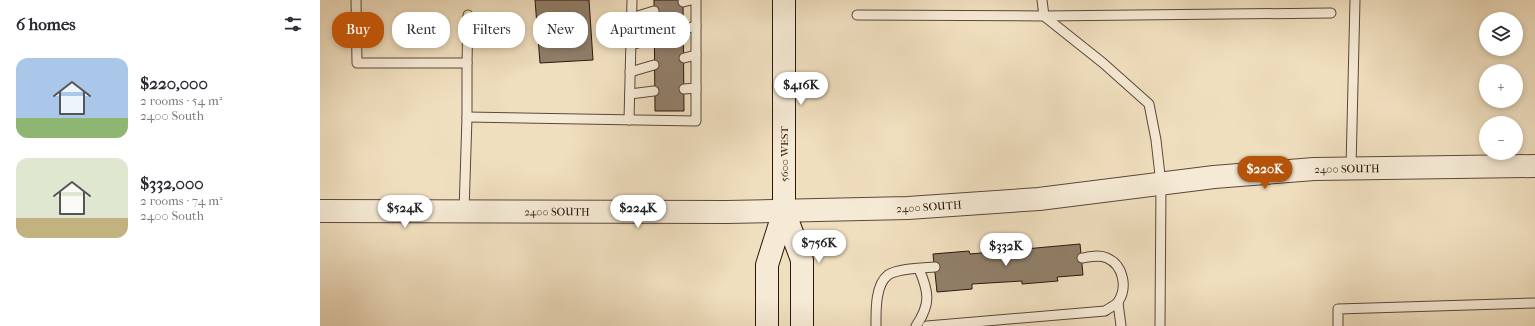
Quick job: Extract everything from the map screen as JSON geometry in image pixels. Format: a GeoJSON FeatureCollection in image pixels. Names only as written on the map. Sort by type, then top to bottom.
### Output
{"type":"FeatureCollection","features":[{"type":"Feature","properties":{"kind":"street","name":"5600 WEST"},"geometry":{"type":"LineString","coordinates":[[766,326],[767,265],[784,211],[784,0]]}},
{"type":"Feature","properties":{"kind":"street","name":"2400 SOUTH"},"geometry":{"type":"LineString","coordinates":[[320,211],[784,211],[951,206],[1039,199],[1264,173],[1351,168],[1535,166]]}},
{"type":"Feature","properties":{"kind":"street","name":"5600 WEST"},"geometry":{"type":"LineString","coordinates":[[784,211],[802,260],[802,326]]}},
{"type":"Feature","properties":{"kind":"lane"},"geometry":{"type":"LineString","coordinates":[[356,0],[357,63],[467,63]]}},
{"type":"Feature","properties":{"kind":"lane"},"geometry":{"type":"LineString","coordinates":[[631,12],[632,0]]}},
{"type":"Feature","properties":{"kind":"lane"},"geometry":{"type":"LineString","coordinates":[[467,117],[696,121],[696,0]]}},
{"type":"Feature","properties":{"kind":"lane"},"geometry":{"type":"LineString","coordinates":[[1042,0],[1044,16],[1103,63],[1149,104],[1156,140],[1161,184],[1160,326]]}},
{"type":"Feature","properties":{"kind":"lane"},"geometry":{"type":"LineString","coordinates":[[1351,168],[1355,0]]}},
{"type":"Feature","properties":{"kind":"lane"},"geometry":{"type":"LineString","coordinates":[[857,15],[1044,16],[1331,13]]}},
{"type":"Feature","properties":{"kind":"lane"},"geometry":{"type":"LineString","coordinates":[[690,28],[696,26]]}},
{"type":"Feature","properties":{"kind":"lane"},"geometry":{"type":"LineString","coordinates":[[464,212],[467,48]]}},
{"type":"Feature","properties":{"kind":"lane"},"geometry":{"type":"LineString","coordinates":[[629,120],[631,48]]}},
{"type":"Feature","properties":{"kind":"lane"},"geometry":{"type":"LineString","coordinates":[[684,58],[696,55]]}},
{"type":"Feature","properties":{"kind":"lane"},"geometry":{"type":"LineString","coordinates":[[630,72],[654,65]]}},
{"type":"Feature","properties":{"kind":"lane"},"geometry":{"type":"LineString","coordinates":[[684,90],[696,88]]}},
{"type":"Feature","properties":{"kind":"lane"},"geometry":{"type":"LineString","coordinates":[[630,94],[654,92]]}},
{"type":"Feature","properties":{"kind":"lane"},"geometry":{"type":"LineString","coordinates":[[1082,258],[1098,256],[1106,257],[1115,264],[1122,274],[1123,284],[1118,303],[1121,326]]}},
{"type":"Feature","properties":{"kind":"lane"},"geometry":{"type":"LineString","coordinates":[[876,326],[877,299],[882,285],[888,275],[902,270],[935,267]]}},
{"type":"Feature","properties":{"kind":"lane"},"geometry":{"type":"LineString","coordinates":[[916,326],[923,317],[927,303],[926,286],[919,269]]}},
{"type":"Feature","properties":{"kind":"lane"},"geometry":{"type":"LineString","coordinates":[[927,326],[1105,311],[1118,303]]}},
{"type":"Feature","properties":{"kind":"lane"},"geometry":{"type":"LineString","coordinates":[[1338,326],[1338,309],[1535,303]]}},
{"type":"Feature","properties":{"kind":"building"},"geometry":{"type":"Polygon","coordinates":[[[535,0],[589,0],[593,60],[540,63],[539,48],[588,48],[588,12],[536,12],[535,0]]]}},
{"type":"Feature","properties":{"kind":"building"},"geometry":{"type":"Polygon","coordinates":[[[654,0],[683,0],[683,12],[654,12],[654,0]]]}},
{"type":"Feature","properties":{"kind":"building"},"geometry":{"type":"Polygon","coordinates":[[[654,48],[683,48],[684,111],[655,111],[654,48]]]}},
{"type":"Feature","properties":{"kind":"building"},"geometry":{"type":"Polygon","coordinates":[[[1080,244],[1083,275],[1057,277],[1058,281],[1022,284],[1022,281],[972,284],[972,289],[937,292],[933,254],[969,251],[970,254],[1080,244]]]}}]}
